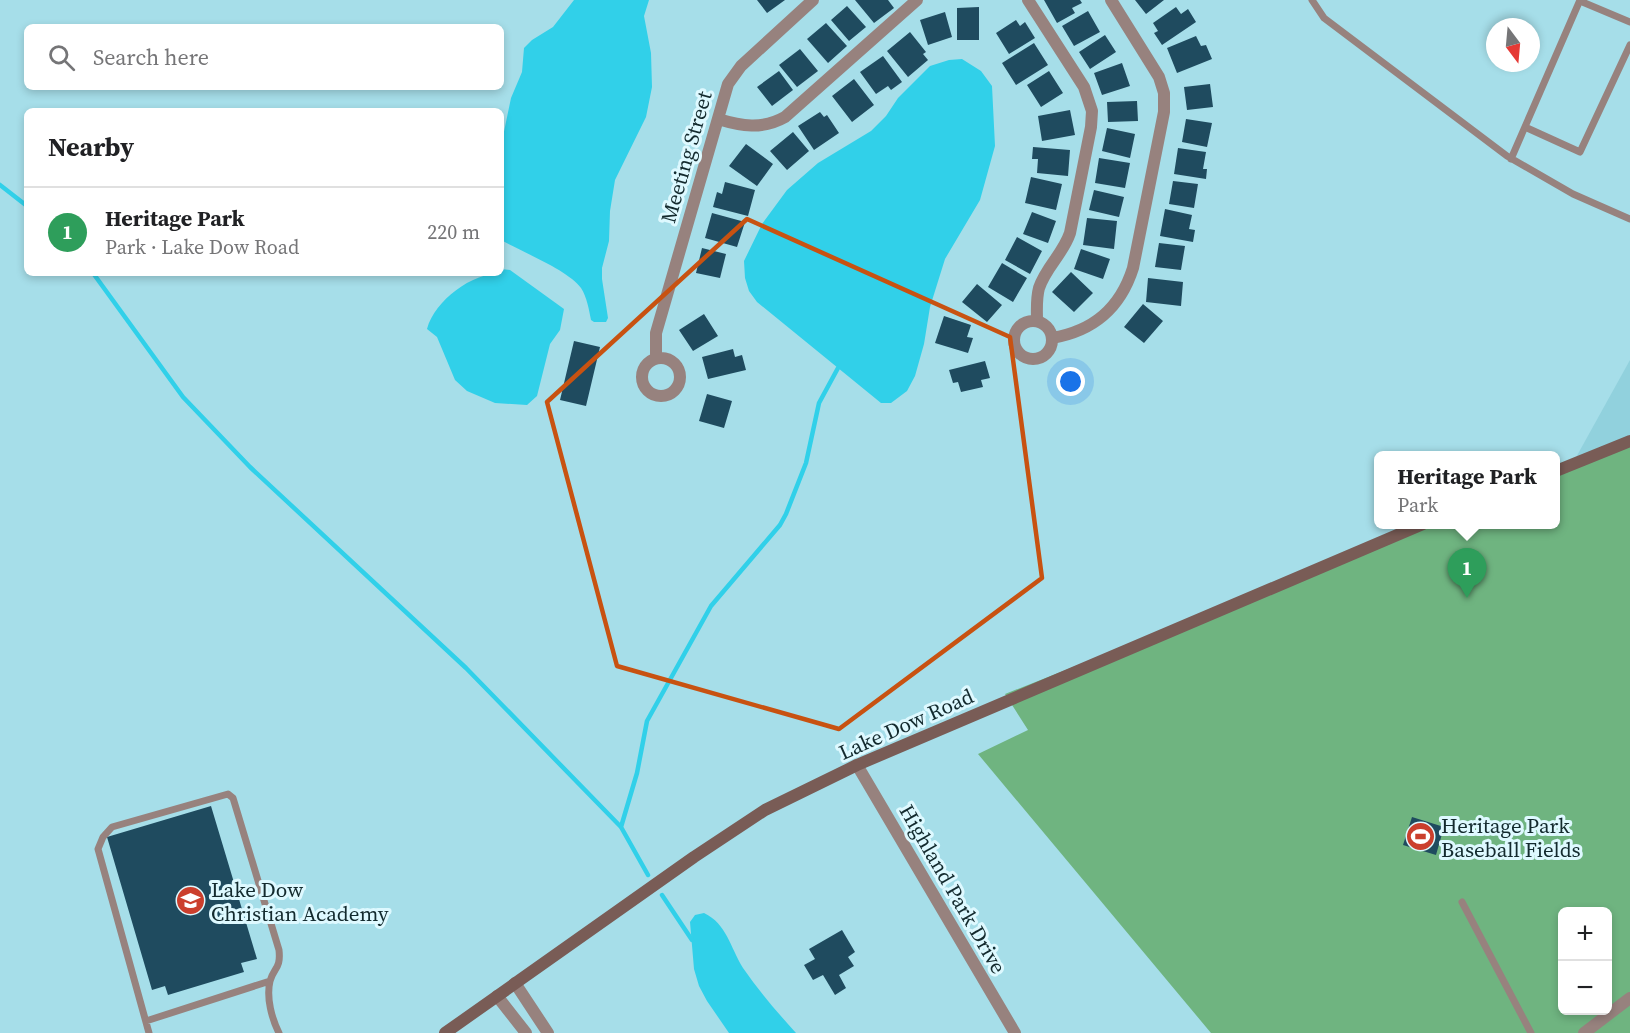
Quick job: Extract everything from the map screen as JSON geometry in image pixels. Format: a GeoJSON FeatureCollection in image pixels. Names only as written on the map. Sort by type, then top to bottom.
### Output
{"type":"FeatureCollection","features":[{"type":"Feature","properties":{"kind":"street","name":"Meeting Street"},"geometry":{"type":"LineString","coordinates":[[656,358],[656,333],[727,88],[738,69],[813,0]]}},
{"type":"Feature","properties":{"kind":"street"},"geometry":{"type":"LineString","coordinates":[[718,119],[747,126],[763,125],[784,117],[917,0]]}},
{"type":"Feature","properties":{"kind":"street"},"geometry":{"type":"LineString","coordinates":[[1028,0],[1084,87],[1092,115],[1070,233],[1063,250],[1040,287],[1037,300],[1037,321]]}},
{"type":"Feature","properties":{"kind":"street"},"geometry":{"type":"LineString","coordinates":[[1052,338],[1074,333],[1092,325],[1110,309],[1127,284],[1133,268],[1164,112],[1164,93],[1159,77],[1110,0]]}},
{"type":"Feature","properties":{"kind":"street"},"geometry":{"type":"LineString","coordinates":[[1037,321],[1047,327],[1052,338],[1050,350],[1041,358],[1029,359],[1019,353],[1014,342],[1016,331],[1025,323],[1037,321]]}},
{"type":"Feature","properties":{"kind":"street"},"geometry":{"type":"LineString","coordinates":[[1560,469],[1630,441]]}},
{"type":"Feature","properties":{"kind":"street","name":"Lake Dow Road"},"geometry":{"type":"LineString","coordinates":[[445,1033],[694,857],[765,810],[857,765],[1414,529]]}},
{"type":"Feature","properties":{"kind":"street","name":"Highland Park Drive"},"geometry":{"type":"LineString","coordinates":[[857,765],[1015,1033]]}},
{"type":"Feature","properties":{"kind":"street"},"geometry":{"type":"LineString","coordinates":[[515,983],[548,1033]]}},
{"type":"Feature","properties":{"kind":"street"},"geometry":{"type":"LineString","coordinates":[[497,996],[526,1033]]}},
{"type":"Feature","properties":{"kind":"street"},"geometry":{"type":"LineString","coordinates":[[1584,1033],[1630,998]]}},
{"type":"Feature","properties":{"kind":"lane"},"geometry":{"type":"LineString","coordinates":[[1312,0],[1324,18],[1511,159],[1573,194],[1630,219]]}},
{"type":"Feature","properties":{"kind":"lane"},"geometry":{"type":"LineString","coordinates":[[1511,159],[1580,0],[1630,22]]}},
{"type":"Feature","properties":{"kind":"lane"},"geometry":{"type":"LineString","coordinates":[[1525,127],[1580,153],[1630,45]]}},
{"type":"Feature","properties":{"kind":"lane"},"geometry":{"type":"LineString","coordinates":[[148,1033],[98,849],[103,837],[112,827],[228,794],[233,798],[279,950],[280,962],[270,981],[273,1019],[279,1033]]}},
{"type":"Feature","properties":{"kind":"lane"},"geometry":{"type":"LineString","coordinates":[[1462,902],[1531,1033]]}},
{"type":"Feature","properties":{"kind":"lane"},"geometry":{"type":"LineString","coordinates":[[146,1021],[270,981]]}},
{"type":"Feature","properties":{"kind":"highlighted area"},"geometry":{"type":"Polygon","coordinates":[[[747,219],[1010,337],[1042,578],[839,729],[617,666],[547,402],[747,219]]]}},
{"type":"Feature","properties":{"kind":"shaded area"},"geometry":{"type":"Polygon","coordinates":[[[1630,360],[1630,446],[1569,470],[1630,360]]]}},
{"type":"Feature","properties":{"kind":"green space"},"geometry":{"type":"Polygon","coordinates":[[[1630,442],[1630,1033],[1211,1033],[978,754],[1028,730],[1005,694],[1421,529],[1560,529],[1560,473],[1630,442]]]}},
{"type":"Feature","properties":{"kind":"water"},"geometry":{"type":"Polygon","coordinates":[[[574,0],[649,0],[644,16],[651,53],[652,87],[646,117],[615,180],[610,211],[609,241],[602,268],[608,318],[606,322],[591,320],[585,295],[575,281],[556,268],[504,242],[504,132],[511,98],[522,72],[524,48],[553,27],[574,0]]]}},
{"type":"Feature","properties":{"kind":"water"},"geometry":{"type":"Polygon","coordinates":[[[962,59],[981,71],[992,86],[995,146],[980,200],[945,259],[930,307],[924,344],[915,376],[907,391],[891,403],[881,403],[757,302],[749,291],[745,278],[744,261],[762,224],[787,190],[818,163],[871,131],[886,116],[898,98],[930,66],[949,60],[962,59]]]}},
{"type":"Feature","properties":{"kind":"water"},"geometry":{"type":"Polygon","coordinates":[[[504,269],[510,270],[564,309],[560,330],[550,344],[537,396],[527,405],[495,403],[467,391],[455,380],[437,337],[427,329],[431,318],[446,299],[456,290],[478,278],[504,276],[504,269]]]}},
{"type":"Feature","properties":{"kind":"water"},"geometry":{"type":"Polygon","coordinates":[[[704,913],[718,923],[743,968],[796,1033],[729,1033],[707,1001],[694,969],[690,922],[695,915],[704,913]]]}},
{"type":"Feature","properties":{"kind":"building"},"geometry":{"type":"Polygon","coordinates":[[[757,0],[785,0],[767,13],[757,0]]]}},
{"type":"Feature","properties":{"kind":"building"},"geometry":{"type":"Polygon","coordinates":[[[855,0],[888,0],[894,8],[874,23],[855,0]]]}},
{"type":"Feature","properties":{"kind":"building"},"geometry":{"type":"Polygon","coordinates":[[[1044,0],[1080,0],[1082,3],[1072,8],[1075,13],[1057,23],[1044,0]]]}},
{"type":"Feature","properties":{"kind":"building"},"geometry":{"type":"Polygon","coordinates":[[[1135,0],[1164,0],[1146,14],[1135,0]]]}},
{"type":"Feature","properties":{"kind":"building"},"geometry":{"type":"Polygon","coordinates":[[[847,6],[866,27],[849,41],[831,20],[847,6]]]}},
{"type":"Feature","properties":{"kind":"building"},"geometry":{"type":"Polygon","coordinates":[[[979,7],[979,40],[957,40],[957,8],[979,7]]]}},
{"type":"Feature","properties":{"kind":"building"},"geometry":{"type":"Polygon","coordinates":[[[1176,7],[1181,14],[1188,9],[1196,22],[1162,45],[1154,33],[1158,31],[1153,23],[1176,7]]]}},
{"type":"Feature","properties":{"kind":"building"},"geometry":{"type":"Polygon","coordinates":[[[1088,11],[1100,32],[1074,46],[1062,26],[1088,11]]]}},
{"type":"Feature","properties":{"kind":"building"},"geometry":{"type":"Polygon","coordinates":[[[945,12],[952,37],[928,45],[920,20],[945,12]]]}},
{"type":"Feature","properties":{"kind":"building"},"geometry":{"type":"Polygon","coordinates":[[[1016,20],[1020,26],[1025,22],[1035,38],[1009,54],[996,33],[1016,20]]]}},
{"type":"Feature","properties":{"kind":"building"},"geometry":{"type":"Polygon","coordinates":[[[826,23],[847,46],[828,63],[807,39],[826,23]]]}},
{"type":"Feature","properties":{"kind":"building"},"geometry":{"type":"Polygon","coordinates":[[[910,32],[926,52],[923,54],[928,60],[908,77],[887,51],[910,32]]]}},
{"type":"Feature","properties":{"kind":"building"},"geometry":{"type":"Polygon","coordinates":[[[1105,35],[1116,52],[1090,69],[1079,52],[1105,35]]]}},
{"type":"Feature","properties":{"kind":"building"},"geometry":{"type":"Polygon","coordinates":[[[1196,36],[1201,46],[1206,45],[1212,59],[1177,73],[1167,48],[1196,36]]]}},
{"type":"Feature","properties":{"kind":"building"},"geometry":{"type":"Polygon","coordinates":[[[1034,43],[1048,65],[1016,85],[1002,63],[1034,43]]]}},
{"type":"Feature","properties":{"kind":"building"},"geometry":{"type":"Polygon","coordinates":[[[800,49],[818,71],[797,87],[779,65],[800,49]]]}},
{"type":"Feature","properties":{"kind":"building"},"geometry":{"type":"Polygon","coordinates":[[[883,56],[902,82],[891,90],[888,86],[876,94],[860,72],[883,56]]]}},
{"type":"Feature","properties":{"kind":"building"},"geometry":{"type":"Polygon","coordinates":[[[1122,63],[1130,86],[1102,95],[1094,73],[1122,63]]]}},
{"type":"Feature","properties":{"kind":"building"},"geometry":{"type":"Polygon","coordinates":[[[779,71],[793,90],[772,106],[757,87],[779,71]]]}},
{"type":"Feature","properties":{"kind":"building"},"geometry":{"type":"Polygon","coordinates":[[[1049,71],[1063,93],[1041,107],[1027,85],[1049,71]]]}},
{"type":"Feature","properties":{"kind":"building"},"geometry":{"type":"Polygon","coordinates":[[[854,79],[874,105],[852,122],[832,96],[854,79]]]}},
{"type":"Feature","properties":{"kind":"building"},"geometry":{"type":"Polygon","coordinates":[[[1210,84],[1213,107],[1187,110],[1184,87],[1210,84]]]}},
{"type":"Feature","properties":{"kind":"building"},"geometry":{"type":"Polygon","coordinates":[[[1137,101],[1138,121],[1108,122],[1107,102],[1137,101]]]}},
{"type":"Feature","properties":{"kind":"building"},"geometry":{"type":"Polygon","coordinates":[[[1070,110],[1075,135],[1042,141],[1038,116],[1070,110]]]}},
{"type":"Feature","properties":{"kind":"building"},"geometry":{"type":"Polygon","coordinates":[[[820,112],[824,117],[827,115],[839,133],[814,150],[798,126],[820,112]]]}},
{"type":"Feature","properties":{"kind":"building"},"geometry":{"type":"Polygon","coordinates":[[[1186,119],[1212,123],[1207,147],[1182,142],[1186,119]]]}},
{"type":"Feature","properties":{"kind":"building"},"geometry":{"type":"Polygon","coordinates":[[[1107,128],[1135,134],[1130,158],[1102,151],[1107,128]]]}},
{"type":"Feature","properties":{"kind":"building"},"geometry":{"type":"Polygon","coordinates":[[[793,132],[809,151],[787,170],[770,151],[793,132]]]}},
{"type":"Feature","properties":{"kind":"building"},"geometry":{"type":"Polygon","coordinates":[[[746,144],[773,164],[757,186],[729,166],[746,144]]]}},
{"type":"Feature","properties":{"kind":"building"},"geometry":{"type":"Polygon","coordinates":[[[1033,147],[1070,150],[1068,176],[1037,173],[1038,159],[1032,159],[1033,147]]]}},
{"type":"Feature","properties":{"kind":"building"},"geometry":{"type":"Polygon","coordinates":[[[1178,148],[1206,152],[1203,169],[1207,169],[1206,179],[1174,174],[1178,148]]]}},
{"type":"Feature","properties":{"kind":"building"},"geometry":{"type":"Polygon","coordinates":[[[1099,158],[1130,163],[1125,188],[1095,183],[1099,158]]]}},
{"type":"Feature","properties":{"kind":"building"},"geometry":{"type":"Polygon","coordinates":[[[1031,177],[1062,184],[1056,210],[1025,203],[1031,177]]]}},
{"type":"Feature","properties":{"kind":"building"},"geometry":{"type":"Polygon","coordinates":[[[1173,181],[1198,184],[1194,208],[1169,204],[1173,181]]]}},
{"type":"Feature","properties":{"kind":"building"},"geometry":{"type":"Polygon","coordinates":[[[725,182],[755,190],[748,216],[713,207],[717,192],[722,194],[725,182]]]}},
{"type":"Feature","properties":{"kind":"building"},"geometry":{"type":"Polygon","coordinates":[[[1094,190],[1124,197],[1119,217],[1089,210],[1094,190]]]}},
{"type":"Feature","properties":{"kind":"building"},"geometry":{"type":"Polygon","coordinates":[[[1165,209],[1192,215],[1189,229],[1195,230],[1193,242],[1160,236],[1165,209]]]}},
{"type":"Feature","properties":{"kind":"building"},"geometry":{"type":"Polygon","coordinates":[[[1032,212],[1056,221],[1048,243],[1023,234],[1032,212]]]}},
{"type":"Feature","properties":{"kind":"building"},"geometry":{"type":"Polygon","coordinates":[[[712,213],[745,222],[737,247],[705,238],[712,213]]]}},
{"type":"Feature","properties":{"kind":"building"},"geometry":{"type":"Polygon","coordinates":[[[1087,218],[1117,221],[1114,249],[1083,245],[1087,218]]]}},
{"type":"Feature","properties":{"kind":"building"},"geometry":{"type":"Polygon","coordinates":[[[1017,237],[1042,251],[1030,274],[1005,260],[1017,237]]]}},
{"type":"Feature","properties":{"kind":"building"},"geometry":{"type":"Polygon","coordinates":[[[1159,243],[1185,246],[1181,270],[1155,267],[1159,243]]]}},
{"type":"Feature","properties":{"kind":"building"},"geometry":{"type":"Polygon","coordinates":[[[702,248],[726,254],[720,278],[696,273],[702,248]]]}},
{"type":"Feature","properties":{"kind":"building"},"geometry":{"type":"Polygon","coordinates":[[[1081,249],[1110,259],[1103,279],[1074,269],[1081,249]]]}},
{"type":"Feature","properties":{"kind":"building"},"geometry":{"type":"Polygon","coordinates":[[[1002,263],[1027,278],[1013,302],[988,287],[1002,263]]]}},
{"type":"Feature","properties":{"kind":"building"},"geometry":{"type":"Polygon","coordinates":[[[1071,272],[1093,293],[1074,312],[1052,292],[1071,272]]]}},
{"type":"Feature","properties":{"kind":"building"},"geometry":{"type":"Polygon","coordinates":[[[1148,278],[1183,282],[1181,306],[1146,302],[1148,278]]]}},
{"type":"Feature","properties":{"kind":"building"},"geometry":{"type":"Polygon","coordinates":[[[977,284],[1002,305],[987,322],[962,302],[977,284]]]}},
{"type":"Feature","properties":{"kind":"building"},"geometry":{"type":"Polygon","coordinates":[[[1143,304],[1163,321],[1144,343],[1124,327],[1143,304]]]}},
{"type":"Feature","properties":{"kind":"building"},"geometry":{"type":"Polygon","coordinates":[[[704,314],[718,336],[693,351],[679,330],[704,314]]]}},
{"type":"Feature","properties":{"kind":"building"},"geometry":{"type":"Polygon","coordinates":[[[944,316],[971,325],[967,337],[973,338],[968,353],[935,343],[944,316]]]}},
{"type":"Feature","properties":{"kind":"building"},"geometry":{"type":"Polygon","coordinates":[[[574,341],[600,347],[586,406],[560,400],[574,341]]]}},
{"type":"Feature","properties":{"kind":"building"},"geometry":{"type":"Polygon","coordinates":[[[733,349],[735,357],[742,355],[746,370],[708,379],[702,357],[733,349]]]}},
{"type":"Feature","properties":{"kind":"building"},"geometry":{"type":"Polygon","coordinates":[[[985,361],[990,378],[981,380],[983,387],[961,392],[958,382],[953,383],[949,370],[985,361]]]}},
{"type":"Feature","properties":{"kind":"building"},"geometry":{"type":"Polygon","coordinates":[[[707,394],[732,401],[724,428],[699,421],[707,394]]]}},
{"type":"Feature","properties":{"kind":"building"},"geometry":{"type":"Polygon","coordinates":[[[211,806],[257,959],[241,963],[244,972],[168,995],[165,986],[152,990],[107,837],[211,806]]]}},
{"type":"Feature","properties":{"kind":"building"},"geometry":{"type":"Polygon","coordinates":[[[1412,817],[1444,827],[1436,855],[1403,845],[1412,817]]]}},
{"type":"Feature","properties":{"kind":"building"},"geometry":{"type":"Polygon","coordinates":[[[842,930],[855,952],[848,957],[854,966],[839,975],[846,988],[835,995],[823,975],[813,980],[804,965],[815,959],[809,949],[842,930]]]}},
{"type":"Feature","properties":{"kind":"waterway"},"geometry":{"type":"LineString","coordinates":[[0,185],[24,204]]}},
{"type":"Feature","properties":{"kind":"waterway"},"geometry":{"type":"LineString","coordinates":[[95,276],[183,397],[250,467],[466,668],[621,827],[648,875]]}},
{"type":"Feature","properties":{"kind":"waterway"},"geometry":{"type":"LineString","coordinates":[[621,827],[637,773],[647,721],[711,606],[780,525],[786,514],[806,463],[819,403],[838,368]]}},
{"type":"Feature","properties":{"kind":"waterway"},"geometry":{"type":"LineString","coordinates":[[662,895],[692,940]]}},
{"type":"Feature","properties":{"kind":"place","name":"Heritage Park"},"geometry":{"type":"Point","coordinates":[1467,598]}},
{"type":"Feature","properties":{"kind":"place","name":"Heritage Park Baseball Fields"},"geometry":{"type":"Point","coordinates":[1420,837]}},
{"type":"Feature","properties":{"kind":"place","name":"Lake Dow Christian Academy"},"geometry":{"type":"Point","coordinates":[190,901]}}]}
